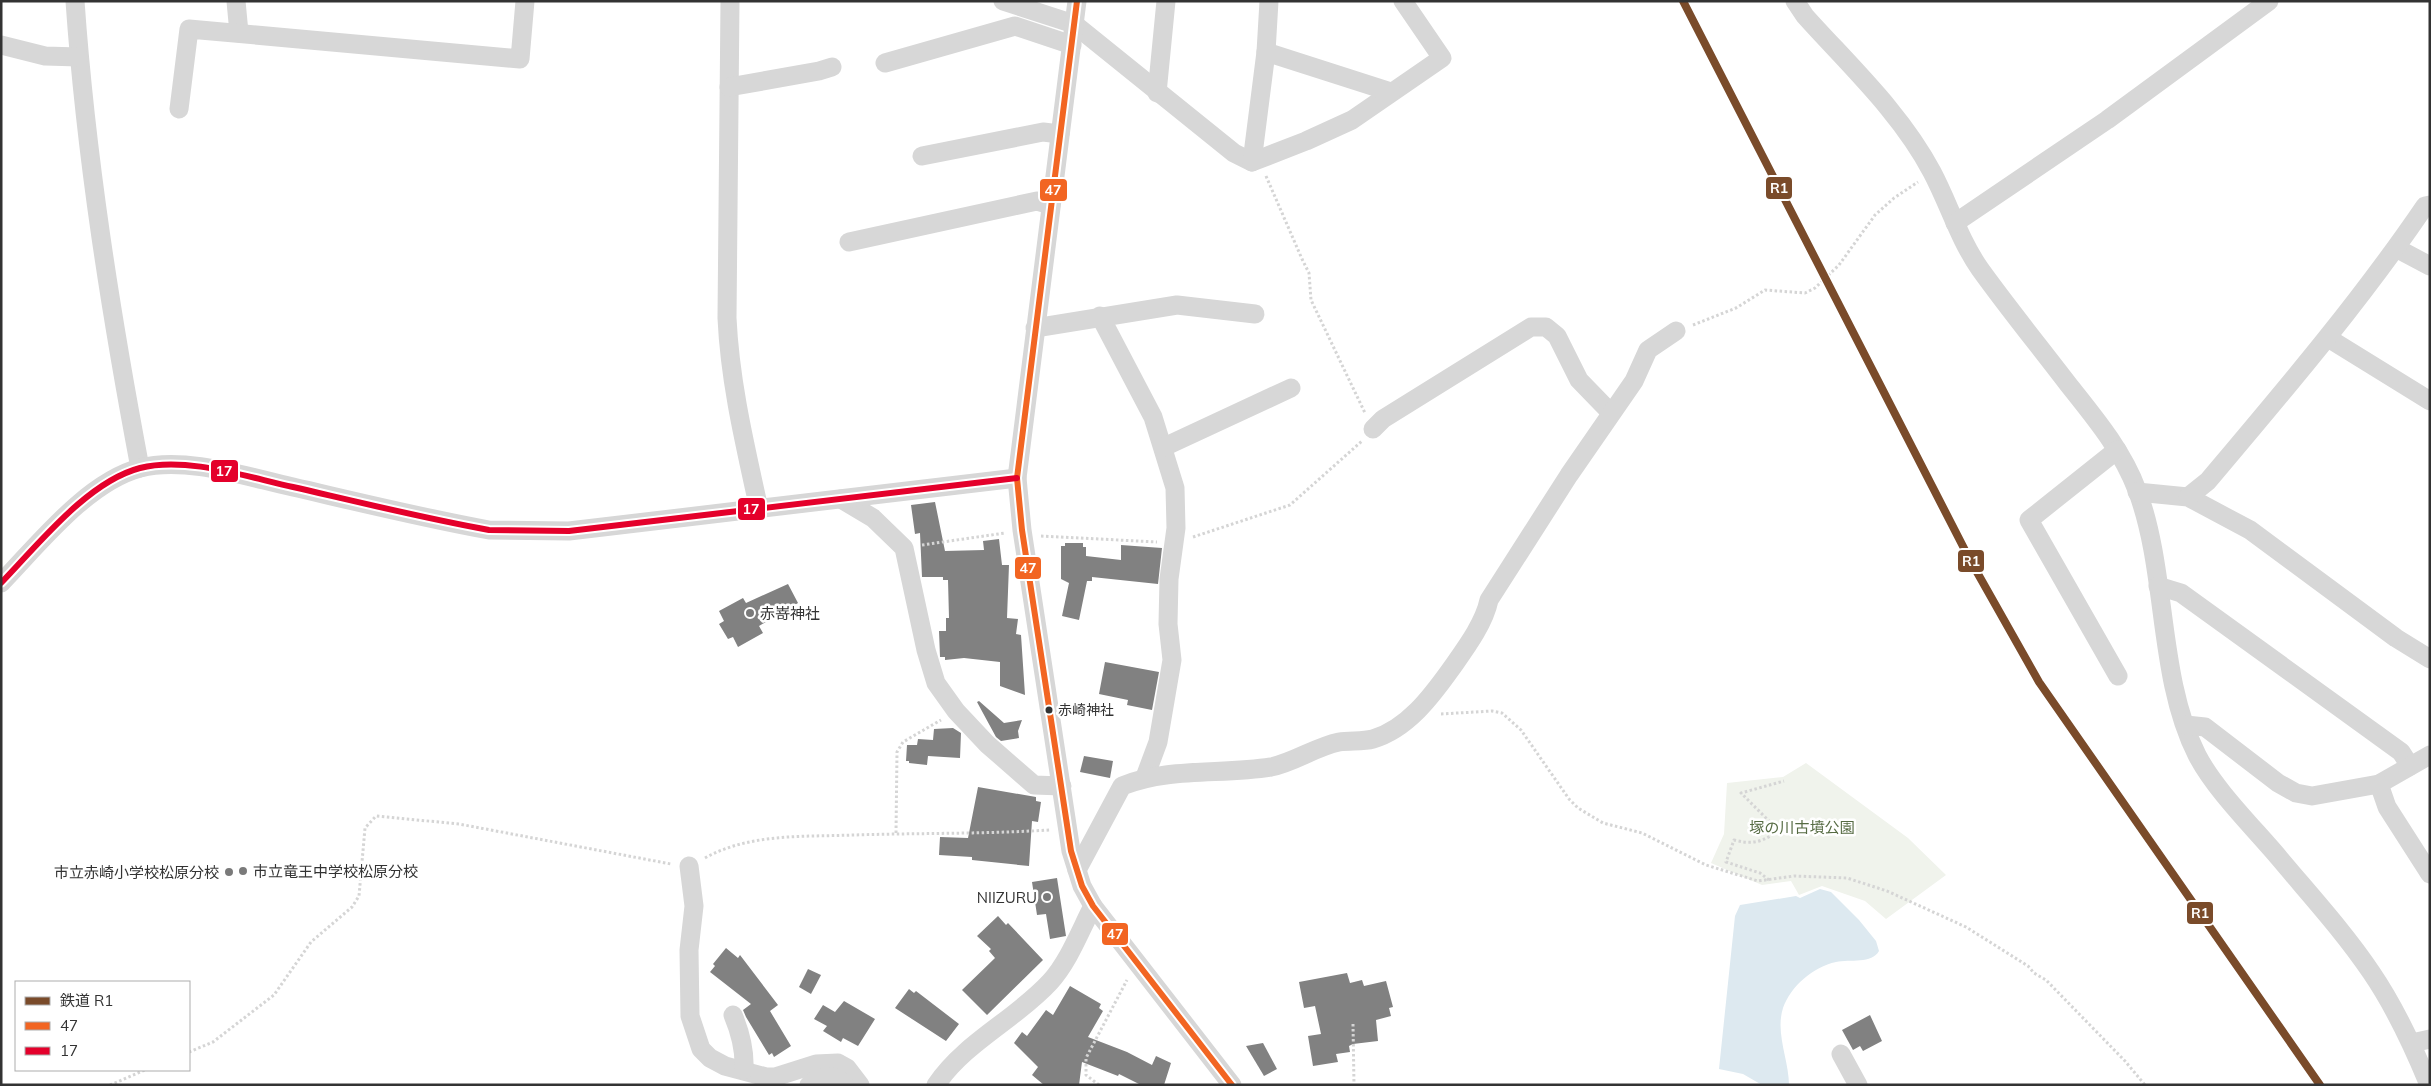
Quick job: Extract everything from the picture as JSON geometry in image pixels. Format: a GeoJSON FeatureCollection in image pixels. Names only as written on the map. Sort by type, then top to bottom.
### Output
{"type":"FeatureCollection","features":[{"type":"Feature","properties":{"kind":"street"},"geometry":{"type":"LineString","coordinates":[[75,1],[79,57],[112,315],[140,468]]}},
{"type":"Feature","properties":{"kind":"street"},"geometry":{"type":"LineString","coordinates":[[236,1],[239,33]]}},
{"type":"Feature","properties":{"kind":"street"},"geometry":{"type":"LineString","coordinates":[[179,109],[189,29],[520,59],[526,1]]}},
{"type":"Feature","properties":{"kind":"street"},"geometry":{"type":"LineString","coordinates":[[730,1],[727,318],[729,359],[733,390],[759,509]]}},
{"type":"Feature","properties":{"kind":"street"},"geometry":{"type":"LineString","coordinates":[[1003,1],[1074,24],[1157,93],[1234,153],[1252,162],[1306,141],[1352,120],[1390,92],[1442,58],[1411,4]]}},
{"type":"Feature","properties":{"kind":"street"},"geometry":{"type":"LineString","coordinates":[[1077,1],[1017,478],[1023,534],[1068,829],[1077,870],[1092,906],[1232,1085]]}},
{"type":"Feature","properties":{"kind":"street"},"geometry":{"type":"LineString","coordinates":[[1157,93],[1166,1]]}},
{"type":"Feature","properties":{"kind":"street"},"geometry":{"type":"LineString","coordinates":[[1252,162],[1266,52],[1269,1]]}},
{"type":"Feature","properties":{"kind":"street"},"geometry":{"type":"LineString","coordinates":[[1795,1],[1805,16],[1885,105],[1911,138],[1933,173],[1955,223],[1978,266],[2105,431],[2117,450],[2138,492],[2158,586],[2176,688],[2186,725],[2198,756],[2213,778],[2338,928],[2421,1041],[2429,1085]]}},
{"type":"Feature","properties":{"kind":"street"},"geometry":{"type":"LineString","coordinates":[[1955,223],[2107,120],[2269,1]]}},
{"type":"Feature","properties":{"kind":"street"},"geometry":{"type":"LineString","coordinates":[[885,63],[1015,26],[1072,46]]}},
{"type":"Feature","properties":{"kind":"street"},"geometry":{"type":"LineString","coordinates":[[1,45],[45,56],[79,57]]}},
{"type":"Feature","properties":{"kind":"street"},"geometry":{"type":"LineString","coordinates":[[1266,52],[1390,92]]}},
{"type":"Feature","properties":{"kind":"street"},"geometry":{"type":"LineString","coordinates":[[729,87],[832,67]]}},
{"type":"Feature","properties":{"kind":"street"},"geometry":{"type":"LineString","coordinates":[[922,156],[1043,132],[1060,134]]}},
{"type":"Feature","properties":{"kind":"street"},"geometry":{"type":"LineString","coordinates":[[849,242],[1037,202],[1051,205]]}},
{"type":"Feature","properties":{"kind":"street"},"geometry":{"type":"LineString","coordinates":[[2188,497],[2208,481],[2328,338],[2396,248],[2425,206],[2430,204]]}},
{"type":"Feature","properties":{"kind":"street"},"geometry":{"type":"LineString","coordinates":[[2396,248],[2430,266]]}},
{"type":"Feature","properties":{"kind":"street"},"geometry":{"type":"LineString","coordinates":[[1035,328],[1177,305],[1255,314]]}},
{"type":"Feature","properties":{"kind":"street"},"geometry":{"type":"LineString","coordinates":[[1100,316],[1145,400],[1164,447],[1175,488],[1175,543],[1169,579],[1168,624],[1172,660],[1158,742],[1145,777]]}},
{"type":"Feature","properties":{"kind":"street"},"geometry":{"type":"LineString","coordinates":[[1373,429],[1383,419],[1531,328],[1546,327],[1557,336],[1579,380],[1611,413]]}},
{"type":"Feature","properties":{"kind":"street"},"geometry":{"type":"LineString","coordinates":[[1077,870],[1122,786],[1145,777],[1271,767],[1292,761],[1338,742],[1372,739],[1391,731],[1415,712],[1440,684],[1460,656],[1486,611],[1489,600],[1634,380],[1648,350],[1676,331]]}},
{"type":"Feature","properties":{"kind":"street"},"geometry":{"type":"LineString","coordinates":[[2328,338],[2430,401]]}},
{"type":"Feature","properties":{"kind":"street"},"geometry":{"type":"LineString","coordinates":[[1164,447],[1291,388]]}},
{"type":"Feature","properties":{"kind":"street"},"geometry":{"type":"LineString","coordinates":[[2117,450],[2030,520],[2118,676]]}},
{"type":"Feature","properties":{"kind":"street"},"geometry":{"type":"LineString","coordinates":[[1,583],[86,498],[113,480],[140,468],[171,464],[222,472],[489,530],[569,531],[1017,478]]}},
{"type":"Feature","properties":{"kind":"street"},"geometry":{"type":"LineString","coordinates":[[2138,492],[2188,497],[2250,530],[2396,638],[2430,659]]}},
{"type":"Feature","properties":{"kind":"street"},"geometry":{"type":"LineString","coordinates":[[841,499],[873,518],[904,548],[928,658],[936,683],[956,711],[987,744],[1034,785],[1062,786]]}},
{"type":"Feature","properties":{"kind":"street"},"geometry":{"type":"LineString","coordinates":[[2158,586],[2181,593],[2401,752],[2410,766]]}},
{"type":"Feature","properties":{"kind":"street"},"geometry":{"type":"LineString","coordinates":[[2186,725],[2205,727],[2278,783],[2296,793],[2312,796],[2379,784],[2430,756]]}},
{"type":"Feature","properties":{"kind":"street"},"geometry":{"type":"LineString","coordinates":[[2379,784],[2387,807],[2427,862]]}},
{"type":"Feature","properties":{"kind":"street"},"geometry":{"type":"LineString","coordinates":[[689,866],[694,906],[689,950],[690,1016],[701,1048],[710,1058],[725,1066],[766,1077],[775,1077],[816,1064],[838,1063],[847,1068],[860,1085]]}},
{"type":"Feature","properties":{"kind":"street"},"geometry":{"type":"LineString","coordinates":[[936,1085],[945,1072],[968,1049],[1027,1004],[1050,982],[1062,966],[1092,906]]}},
{"type":"Feature","properties":{"kind":"street"},"geometry":{"type":"LineString","coordinates":[[733,1015],[740,1033],[744,1055],[744,1070]]}},
{"type":"Feature","properties":{"kind":"street"},"geometry":{"type":"LineString","coordinates":[[1841,1054],[1858,1085]]}},
{"type":"Feature","properties":{"kind":"street"},"geometry":{"type":"LineString","coordinates":[[809,1085],[820,1077],[829,1076],[839,1078],[845,1085]]}},
{"type":"Feature","properties":{"kind":"path"},"geometry":{"type":"LineString","coordinates":[[904,548],[1023,534],[1175,543],[1290,505],[1373,429],[1311,300],[1307,265],[1302,259],[1262,169],[1252,162]]}},
{"type":"Feature","properties":{"kind":"path"},"geometry":{"type":"LineString","coordinates":[[1676,331],[1736,308],[1765,290],[1804,293],[1815,288],[1839,265],[1875,215],[1894,198],[1933,173]]}},
{"type":"Feature","properties":{"kind":"path"},"geometry":{"type":"LineString","coordinates":[[896,833],[897,752],[903,742],[956,711]]}},
{"type":"Feature","properties":{"kind":"path"},"geometry":{"type":"LineString","coordinates":[[1415,712],[1454,714],[1492,711],[1502,713],[1520,730],[1569,799],[1588,815],[1603,823],[1642,833],[1706,865],[1758,881],[1794,876],[1847,878],[1887,891],[1966,927],[2028,966],[2034,973],[2046,980],[2125,1061],[2145,1085]]}},
{"type":"Feature","properties":{"kind":"path"},"geometry":{"type":"LineString","coordinates":[[1770,880],[1760,873],[1726,862],[1734,840],[1748,844],[1762,841],[1772,835],[1774,826],[1741,794],[1784,781]]}},
{"type":"Feature","properties":{"kind":"path"},"geometry":{"type":"LineString","coordinates":[[190,1052],[213,1042],[274,995],[311,942],[352,907],[359,896],[365,828],[376,816],[459,824],[689,866],[710,855],[759,838],[896,833],[1019,833],[1068,829]]}},
{"type":"Feature","properties":{"kind":"path"},"geometry":{"type":"LineString","coordinates":[[1099,1085],[1086,1075],[1086,1058],[1137,962]]}},
{"type":"Feature","properties":{"kind":"path"},"geometry":{"type":"LineString","coordinates":[[1353,1024],[1354,1085]]}},
{"type":"Feature","properties":{"kind":"path"},"geometry":{"type":"LineString","coordinates":[[110,1085],[143,1071]]}},
{"type":"Feature","properties":{"kind":"green space","name":"塚の川古墳公園"},"geometry":{"type":"Polygon","coordinates":[[[1806,763],[1908,838],[1946,875],[1886,919],[1865,901],[1822,886],[1799,895],[1791,881],[1762,885],[1711,863],[1724,834],[1727,783],[1783,777],[1806,763]]]}},
{"type":"Feature","properties":{"kind":"shaded area"},"geometry":{"type":"Polygon","coordinates":[[[1820,889],[1831,892],[1859,920],[1876,941],[1879,951],[1871,958],[1836,962],[1819,968],[1791,992],[1781,1017],[1781,1037],[1789,1085],[1762,1085],[1743,1074],[1719,1069],[1735,916],[1740,905],[1796,896],[1800,898],[1820,889]]]}},
{"type":"Feature","properties":{"kind":"building"},"geometry":{"type":"Polygon","coordinates":[[[935,502],[945,551],[984,550],[983,541],[999,539],[1002,565],[1009,565],[1007,618],[1018,619],[1016,634],[1021,635],[1025,695],[1000,686],[1000,662],[964,658],[945,660],[945,657],[940,657],[939,631],[946,631],[946,618],[949,618],[948,580],[943,580],[943,577],[922,577],[920,533],[915,534],[911,505],[935,502]]]}},
{"type":"Feature","properties":{"kind":"building"},"geometry":{"type":"Polygon","coordinates":[[[1065,543],[1083,543],[1083,547],[1086,547],[1086,556],[1121,560],[1121,545],[1162,548],[1158,584],[1092,577],[1092,581],[1087,581],[1079,620],[1062,616],[1069,583],[1061,579],[1061,546],[1065,546],[1065,543]]]}},
{"type":"Feature","properties":{"kind":"building","name":"赤嵜神社"},"geometry":{"type":"Polygon","coordinates":[[[788,584],[798,603],[759,626],[763,633],[738,647],[733,637],[728,639],[719,624],[724,621],[719,611],[743,598],[746,603],[788,584]]]}},
{"type":"Feature","properties":{"kind":"building"},"geometry":{"type":"Polygon","coordinates":[[[1105,662],[1159,672],[1152,710],[1127,705],[1128,700],[1099,694],[1105,662]]]}},
{"type":"Feature","properties":{"kind":"building"},"geometry":{"type":"Polygon","coordinates":[[[979,701],[1004,723],[1022,720],[1018,731],[1019,738],[1001,741],[996,737],[977,702],[979,701]]]}},
{"type":"Feature","properties":{"kind":"building"},"geometry":{"type":"Polygon","coordinates":[[[953,728],[961,733],[960,758],[928,756],[927,765],[906,761],[907,745],[917,745],[918,739],[933,740],[934,729],[953,728]]]}},
{"type":"Feature","properties":{"kind":"building"},"geometry":{"type":"Polygon","coordinates":[[[1084,756],[1113,761],[1110,778],[1080,772],[1084,756]]]}},
{"type":"Feature","properties":{"kind":"building"},"geometry":{"type":"Polygon","coordinates":[[[978,787],[1036,797],[1036,801],[1041,802],[1038,822],[1032,821],[1029,866],[972,860],[972,857],[939,855],[940,837],[968,838],[978,787]]]}},
{"type":"Feature","properties":{"kind":"building","name":"NIIZURU"},"geometry":{"type":"Polygon","coordinates":[[[1057,878],[1066,936],[1050,939],[1046,914],[1037,915],[1032,882],[1057,878]]]}},
{"type":"Feature","properties":{"kind":"building"},"geometry":{"type":"Polygon","coordinates":[[[998,916],[1006,925],[1008,923],[1043,960],[987,1015],[962,990],[995,958],[989,951],[991,949],[977,936],[998,916]]]}},
{"type":"Feature","properties":{"kind":"building"},"geometry":{"type":"Polygon","coordinates":[[[726,948],[738,958],[740,955],[778,1005],[770,1011],[791,1046],[774,1057],[772,1053],[769,1055],[746,1017],[743,1010],[751,1004],[710,972],[715,966],[713,964],[726,948]]]}},
{"type":"Feature","properties":{"kind":"building"},"geometry":{"type":"Polygon","coordinates":[[[808,969],[821,975],[811,994],[799,987],[808,969]]]}},
{"type":"Feature","properties":{"kind":"building"},"geometry":{"type":"Polygon","coordinates":[[[1347,973],[1350,983],[1362,980],[1364,986],[1386,981],[1393,1007],[1389,1008],[1391,1016],[1376,1020],[1378,1041],[1353,1044],[1349,1046],[1350,1052],[1336,1054],[1338,1062],[1313,1066],[1308,1036],[1321,1034],[1315,1006],[1304,1008],[1299,982],[1347,973]]]}},
{"type":"Feature","properties":{"kind":"building"},"geometry":{"type":"Polygon","coordinates":[[[1070,986],[1101,1004],[1099,1008],[1103,1011],[1088,1037],[1127,1052],[1152,1065],[1156,1056],[1171,1063],[1164,1085],[1141,1085],[1119,1074],[1118,1076],[1082,1062],[1079,1085],[1044,1085],[1032,1075],[1038,1067],[1014,1043],[1022,1032],[1027,1036],[1046,1010],[1053,1015],[1070,986]]]}},
{"type":"Feature","properties":{"kind":"building"},"geometry":{"type":"Polygon","coordinates":[[[909,989],[914,993],[916,991],[959,1024],[946,1041],[895,1008],[909,989]]]}},
{"type":"Feature","properties":{"kind":"building"},"geometry":{"type":"Polygon","coordinates":[[[844,1001],[875,1019],[858,1046],[843,1038],[841,1042],[823,1031],[827,1026],[814,1019],[823,1005],[835,1012],[844,1001]]]}},
{"type":"Feature","properties":{"kind":"building"},"geometry":{"type":"Polygon","coordinates":[[[1870,1015],[1882,1041],[1863,1051],[1860,1046],[1853,1050],[1842,1030],[1870,1015]]]}},
{"type":"Feature","properties":{"kind":"building"},"geometry":{"type":"Polygon","coordinates":[[[1263,1043],[1277,1069],[1264,1076],[1246,1046],[1263,1043]]]}},
{"type":"Feature","properties":{"kind":"rail line","name":"R1"},"geometry":{"type":"LineString","coordinates":[[1683,1],[1969,558],[2039,682],[2320,1085]]}},
{"type":"Feature","properties":{"kind":"transit line","name":"47"},"geometry":{"type":"LineString","coordinates":[[1077,1],[1017,478],[1022,530],[1071,851],[1082,886],[1093,906],[1232,1085]]}},
{"type":"Feature","properties":{"kind":"transit line","name":"17"},"geometry":{"type":"LineString","coordinates":[[1,583],[64,516],[82,501],[120,475],[140,468],[158,465],[177,464],[217,469],[391,510],[489,530],[569,531],[1017,478]]}},
{"type":"Feature","properties":{"kind":"place","name":"赤嵜神社"},"geometry":{"type":"Point","coordinates":[750,613]}},
{"type":"Feature","properties":{"kind":"place","name":"赤崎神社"},"geometry":{"type":"Point","coordinates":[1049,710]}},
{"type":"Feature","properties":{"kind":"place","name":"市立竜王中学校松原分校"},"geometry":{"type":"Point","coordinates":[243,871]}},
{"type":"Feature","properties":{"kind":"place","name":"市立赤崎小学校松原分校"},"geometry":{"type":"Point","coordinates":[229,872]}},
{"type":"Feature","properties":{"kind":"place","name":"NIIZURU"},"geometry":{"type":"Point","coordinates":[1047,897]}}]}
